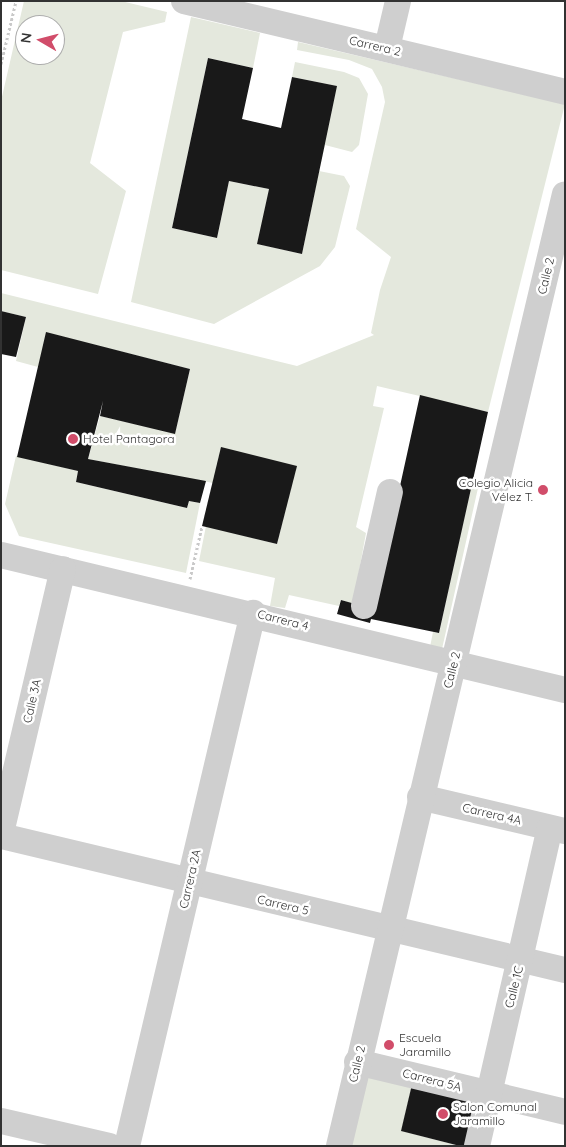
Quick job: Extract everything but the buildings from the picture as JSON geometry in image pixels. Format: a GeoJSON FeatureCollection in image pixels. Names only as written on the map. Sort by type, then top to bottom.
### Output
{"type":"FeatureCollection","features":[{"type":"Feature","properties":{"kind":"street"},"geometry":{"type":"LineString","coordinates":[[387,48],[398,1]]}},
{"type":"Feature","properties":{"kind":"street","name":"Carrera 2"},"geometry":{"type":"LineString","coordinates":[[192,2],[565,92]]}},
{"type":"Feature","properties":{"kind":"street","name":"Calle 2"},"geometry":{"type":"LineString","coordinates":[[339,1146],[388,930],[454,662],[565,194]]}},
{"type":"Feature","properties":{"kind":"street"},"geometry":{"type":"LineString","coordinates":[[368,623],[390,492]]}},
{"type":"Feature","properties":{"kind":"street","name":"Carrera 4"},"geometry":{"type":"LineString","coordinates":[[1,555],[253,613],[368,623],[454,662],[565,690]]}},
{"type":"Feature","properties":{"kind":"street","name":"Calle 3A"},"geometry":{"type":"LineString","coordinates":[[1,835],[63,569]]}},
{"type":"Feature","properties":{"kind":"street","name":"Carrera 2A"},"geometry":{"type":"LineString","coordinates":[[127,1146],[253,613]]}},
{"type":"Feature","properties":{"kind":"street","name":"Carrera 4A"},"geometry":{"type":"LineString","coordinates":[[420,797],[557,830]]}},
{"type":"Feature","properties":{"kind":"street","name":"Calle 1C"},"geometry":{"type":"LineString","coordinates":[[476,1146],[521,960],[557,830]]}},
{"type":"Feature","properties":{"kind":"street","name":"Carrera 5"},"geometry":{"type":"LineString","coordinates":[[1,835],[189,883],[565,970]]}},
{"type":"Feature","properties":{"kind":"street","name":"Carrera 5A"},"geometry":{"type":"LineString","coordinates":[[357,1062],[565,1112]]}},
{"type":"Feature","properties":{"kind":"street"},"geometry":{"type":"LineString","coordinates":[[1,1121],[109,1146]]}},
{"type":"Feature","properties":{"kind":"path"},"geometry":{"type":"LineString","coordinates":[[1,64],[16,1]]}},
{"type":"Feature","properties":{"kind":"path"},"geometry":{"type":"LineString","coordinates":[[186,597],[202,526]]}},
{"type":"Feature","properties":{"kind":"shaded area"},"geometry":{"type":"Polygon","coordinates":[[[24,1],[121,1],[167,12],[165,22],[123,32],[90,163],[126,191],[98,294],[1,270],[1,101],[15,40],[15,65],[65,65],[65,15],[21,15],[24,1]]]}},
{"type":"Feature","properties":{"kind":"shaded area"},"geometry":{"type":"Polygon","coordinates":[[[191,17],[260,33],[253,68],[208,58],[172,228],[217,238],[229,181],[269,189],[258,244],[302,254],[336,86],[292,77],[295,62],[344,72],[359,78],[368,94],[359,145],[352,152],[325,145],[319,171],[344,176],[350,186],[335,247],[320,266],[214,324],[131,302],[191,17]]]}},
{"type":"Feature","properties":{"kind":"shaded area"},"geometry":{"type":"Polygon","coordinates":[[[298,42],[565,104],[488,412],[377,386],[373,406],[384,408],[356,527],[366,533],[353,604],[341,600],[339,606],[289,595],[285,608],[270,606],[275,578],[199,561],[206,526],[277,544],[296,466],[213,483],[88,459],[100,416],[175,433],[190,369],[47,333],[38,367],[16,361],[26,317],[1,311],[1,293],[297,366],[374,335],[371,333],[380,290],[391,257],[356,229],[385,102],[382,87],[372,69],[349,60],[297,50],[298,42]]]}},
{"type":"Feature","properties":{"kind":"shaded area"},"geometry":{"type":"Polygon","coordinates":[[[16,456],[78,471],[76,482],[187,508],[189,501],[200,503],[186,573],[19,536],[5,504],[16,456]]]}},
{"type":"Feature","properties":{"kind":"shaded area"},"geometry":{"type":"Polygon","coordinates":[[[471,486],[478,488],[442,649],[430,647],[433,632],[439,633],[471,486]]]}},
{"type":"Feature","properties":{"kind":"shaded area"},"geometry":{"type":"Polygon","coordinates":[[[360,1067],[413,1080],[402,1131],[460,1146],[342,1146],[360,1067]]]}},
{"type":"Feature","properties":{"kind":"place","name":"Hotel Pantagora"},"geometry":{"type":"Point","coordinates":[73,439]}},
{"type":"Feature","properties":{"kind":"place","name":"Colegio Alicia Vélez T."},"geometry":{"type":"Point","coordinates":[543,490]}},
{"type":"Feature","properties":{"kind":"place","name":"Escuela Jaramillo"},"geometry":{"type":"Point","coordinates":[389,1045]}},
{"type":"Feature","properties":{"kind":"place","name":"Salon Comunal Jaramillo"},"geometry":{"type":"Point","coordinates":[443,1114]}}]}
